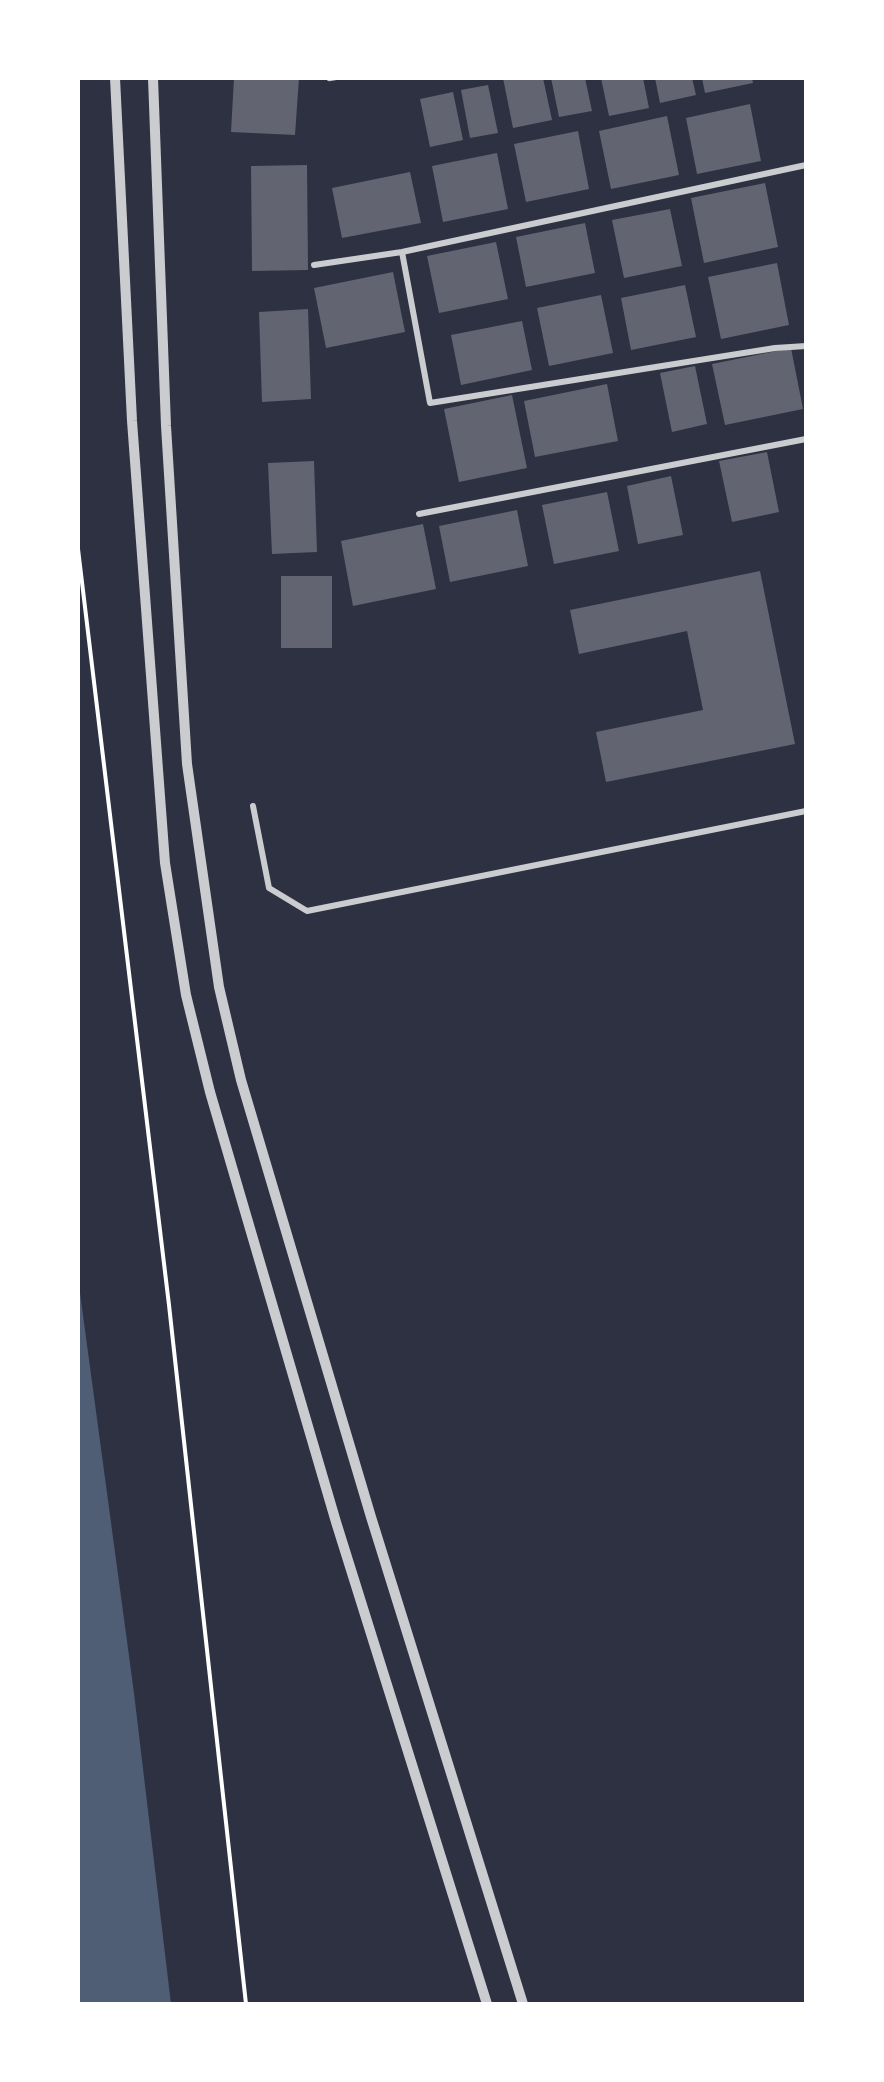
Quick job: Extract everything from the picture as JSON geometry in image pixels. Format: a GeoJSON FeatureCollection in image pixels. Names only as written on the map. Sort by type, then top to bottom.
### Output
{"type":"FeatureCollection","features":[{"type":"Feature","properties":{"kind":"street"},"geometry":{"type":"LineString","coordinates":[[115,78],[132,421],[165,862],[186,994],[210,1092],[336,1522],[487,2004]]}},
{"type":"Feature","properties":{"kind":"street"},"geometry":{"type":"LineString","coordinates":[[153,78],[166,426],[187,764],[219,987],[241,1080],[364,1495],[523,2004]]}},
{"type":"Feature","properties":{"kind":"street"},"geometry":{"type":"LineString","coordinates":[[314,265],[402,252],[806,165]]}},
{"type":"Feature","properties":{"kind":"street"},"geometry":{"type":"LineString","coordinates":[[402,252],[430,403],[775,348],[806,346]]}},
{"type":"Feature","properties":{"kind":"street"},"geometry":{"type":"LineString","coordinates":[[419,514],[806,438]]}},
{"type":"Feature","properties":{"kind":"street"},"geometry":{"type":"LineString","coordinates":[[253,806],[268,888],[307,911],[806,812]]}},
{"type":"Feature","properties":{"kind":"lane"},"geometry":{"type":"LineString","coordinates":[[328,79],[335,78]]}},
{"type":"Feature","properties":{"kind":"path"},"geometry":{"type":"LineString","coordinates":[[78,549],[167,1294],[246,2004]]}},
{"type":"Feature","properties":{"kind":"water"},"geometry":{"type":"Polygon","coordinates":[[[78,1278],[134,1693],[171,2004],[78,2004],[78,1278]]]}},
{"type":"Feature","properties":{"kind":"building"},"geometry":{"type":"Polygon","coordinates":[[[234,78],[299,78],[295,135],[231,132],[234,78]]]}},
{"type":"Feature","properties":{"kind":"building"},"geometry":{"type":"Polygon","coordinates":[[[503,78],[543,78],[552,120],[513,128],[503,78]]]}},
{"type":"Feature","properties":{"kind":"building"},"geometry":{"type":"Polygon","coordinates":[[[551,78],[585,78],[592,111],[559,117],[551,78]]]}},
{"type":"Feature","properties":{"kind":"building"},"geometry":{"type":"Polygon","coordinates":[[[601,78],[643,78],[649,108],[609,116],[601,78]]]}},
{"type":"Feature","properties":{"kind":"building"},"geometry":{"type":"Polygon","coordinates":[[[655,78],[692,78],[696,95],[660,103],[655,78]]]}},
{"type":"Feature","properties":{"kind":"building"},"geometry":{"type":"Polygon","coordinates":[[[702,78],[752,78],[753,83],[705,93],[702,78]]]}},
{"type":"Feature","properties":{"kind":"building"},"geometry":{"type":"Polygon","coordinates":[[[488,85],[498,133],[470,138],[461,90],[488,85]]]}},
{"type":"Feature","properties":{"kind":"building"},"geometry":{"type":"Polygon","coordinates":[[[453,92],[463,140],[430,147],[420,99],[453,92]]]}},
{"type":"Feature","properties":{"kind":"building"},"geometry":{"type":"Polygon","coordinates":[[[750,104],[761,161],[697,174],[686,118],[750,104]]]}},
{"type":"Feature","properties":{"kind":"building"},"geometry":{"type":"Polygon","coordinates":[[[667,116],[679,175],[611,189],[599,131],[667,116]]]}},
{"type":"Feature","properties":{"kind":"building"},"geometry":{"type":"Polygon","coordinates":[[[578,131],[589,189],[526,202],[514,144],[578,131]]]}},
{"type":"Feature","properties":{"kind":"building"},"geometry":{"type":"Polygon","coordinates":[[[497,153],[508,209],[443,222],[432,166],[497,153]]]}},
{"type":"Feature","properties":{"kind":"building"},"geometry":{"type":"Polygon","coordinates":[[[307,165],[308,270],[252,271],[251,166],[307,165]]]}},
{"type":"Feature","properties":{"kind":"building"},"geometry":{"type":"Polygon","coordinates":[[[410,172],[421,223],[342,238],[332,188],[410,172]]]}},
{"type":"Feature","properties":{"kind":"building"},"geometry":{"type":"Polygon","coordinates":[[[765,183],[778,247],[704,263],[691,198],[765,183]]]}},
{"type":"Feature","properties":{"kind":"building"},"geometry":{"type":"Polygon","coordinates":[[[670,209],[682,266],[624,278],[612,220],[670,209]]]}},
{"type":"Feature","properties":{"kind":"building"},"geometry":{"type":"Polygon","coordinates":[[[585,223],[595,273],[526,287],[516,237],[585,223]]]}},
{"type":"Feature","properties":{"kind":"building"},"geometry":{"type":"Polygon","coordinates":[[[496,242],[508,299],[439,313],[427,256],[496,242]]]}},
{"type":"Feature","properties":{"kind":"building"},"geometry":{"type":"Polygon","coordinates":[[[777,263],[789,325],[721,339],[708,277],[777,263]]]}},
{"type":"Feature","properties":{"kind":"building"},"geometry":{"type":"Polygon","coordinates":[[[393,272],[405,332],[326,348],[314,288],[393,272]]]}},
{"type":"Feature","properties":{"kind":"building"},"geometry":{"type":"Polygon","coordinates":[[[685,285],[696,337],[631,350],[621,298],[685,285]]]}},
{"type":"Feature","properties":{"kind":"building"},"geometry":{"type":"Polygon","coordinates":[[[601,295],[613,353],[549,366],[537,308],[601,295]]]}},
{"type":"Feature","properties":{"kind":"building"},"geometry":{"type":"Polygon","coordinates":[[[308,309],[311,399],[262,402],[259,312],[308,309]]]}},
{"type":"Feature","properties":{"kind":"building"},"geometry":{"type":"Polygon","coordinates":[[[522,321],[532,370],[461,385],[451,335],[522,321]]]}},
{"type":"Feature","properties":{"kind":"building"},"geometry":{"type":"Polygon","coordinates":[[[791,348],[803,409],[725,425],[712,364],[791,348]]]}},
{"type":"Feature","properties":{"kind":"building"},"geometry":{"type":"Polygon","coordinates":[[[695,366],[707,424],[672,432],[660,373],[695,366]]]}},
{"type":"Feature","properties":{"kind":"building"},"geometry":{"type":"Polygon","coordinates":[[[607,384],[618,441],[535,457],[524,401],[607,384]]]}},
{"type":"Feature","properties":{"kind":"building"},"geometry":{"type":"Polygon","coordinates":[[[512,395],[527,468],[459,482],[444,409],[512,395]]]}},
{"type":"Feature","properties":{"kind":"building"},"geometry":{"type":"Polygon","coordinates":[[[767,452],[779,512],[732,522],[719,461],[767,452]]]}},
{"type":"Feature","properties":{"kind":"building"},"geometry":{"type":"Polygon","coordinates":[[[314,461],[317,552],[272,554],[268,463],[314,461]]]}},
{"type":"Feature","properties":{"kind":"building"},"geometry":{"type":"Polygon","coordinates":[[[671,476],[683,535],[638,544],[627,486],[671,476]]]}},
{"type":"Feature","properties":{"kind":"building"},"geometry":{"type":"Polygon","coordinates":[[[607,492],[619,551],[554,564],[542,505],[607,492]]]}},
{"type":"Feature","properties":{"kind":"building"},"geometry":{"type":"Polygon","coordinates":[[[517,510],[528,566],[450,582],[439,526],[517,510]]]}},
{"type":"Feature","properties":{"kind":"building"},"geometry":{"type":"Polygon","coordinates":[[[423,524],[436,589],[353,606],[341,541],[423,524]]]}},
{"type":"Feature","properties":{"kind":"building"},"geometry":{"type":"Polygon","coordinates":[[[760,571],[795,744],[606,782],[596,732],[703,710],[687,631],[579,654],[570,610],[760,571]]]}},
{"type":"Feature","properties":{"kind":"building"},"geometry":{"type":"Polygon","coordinates":[[[281,576],[332,576],[332,648],[281,648],[281,576]]]}}]}
